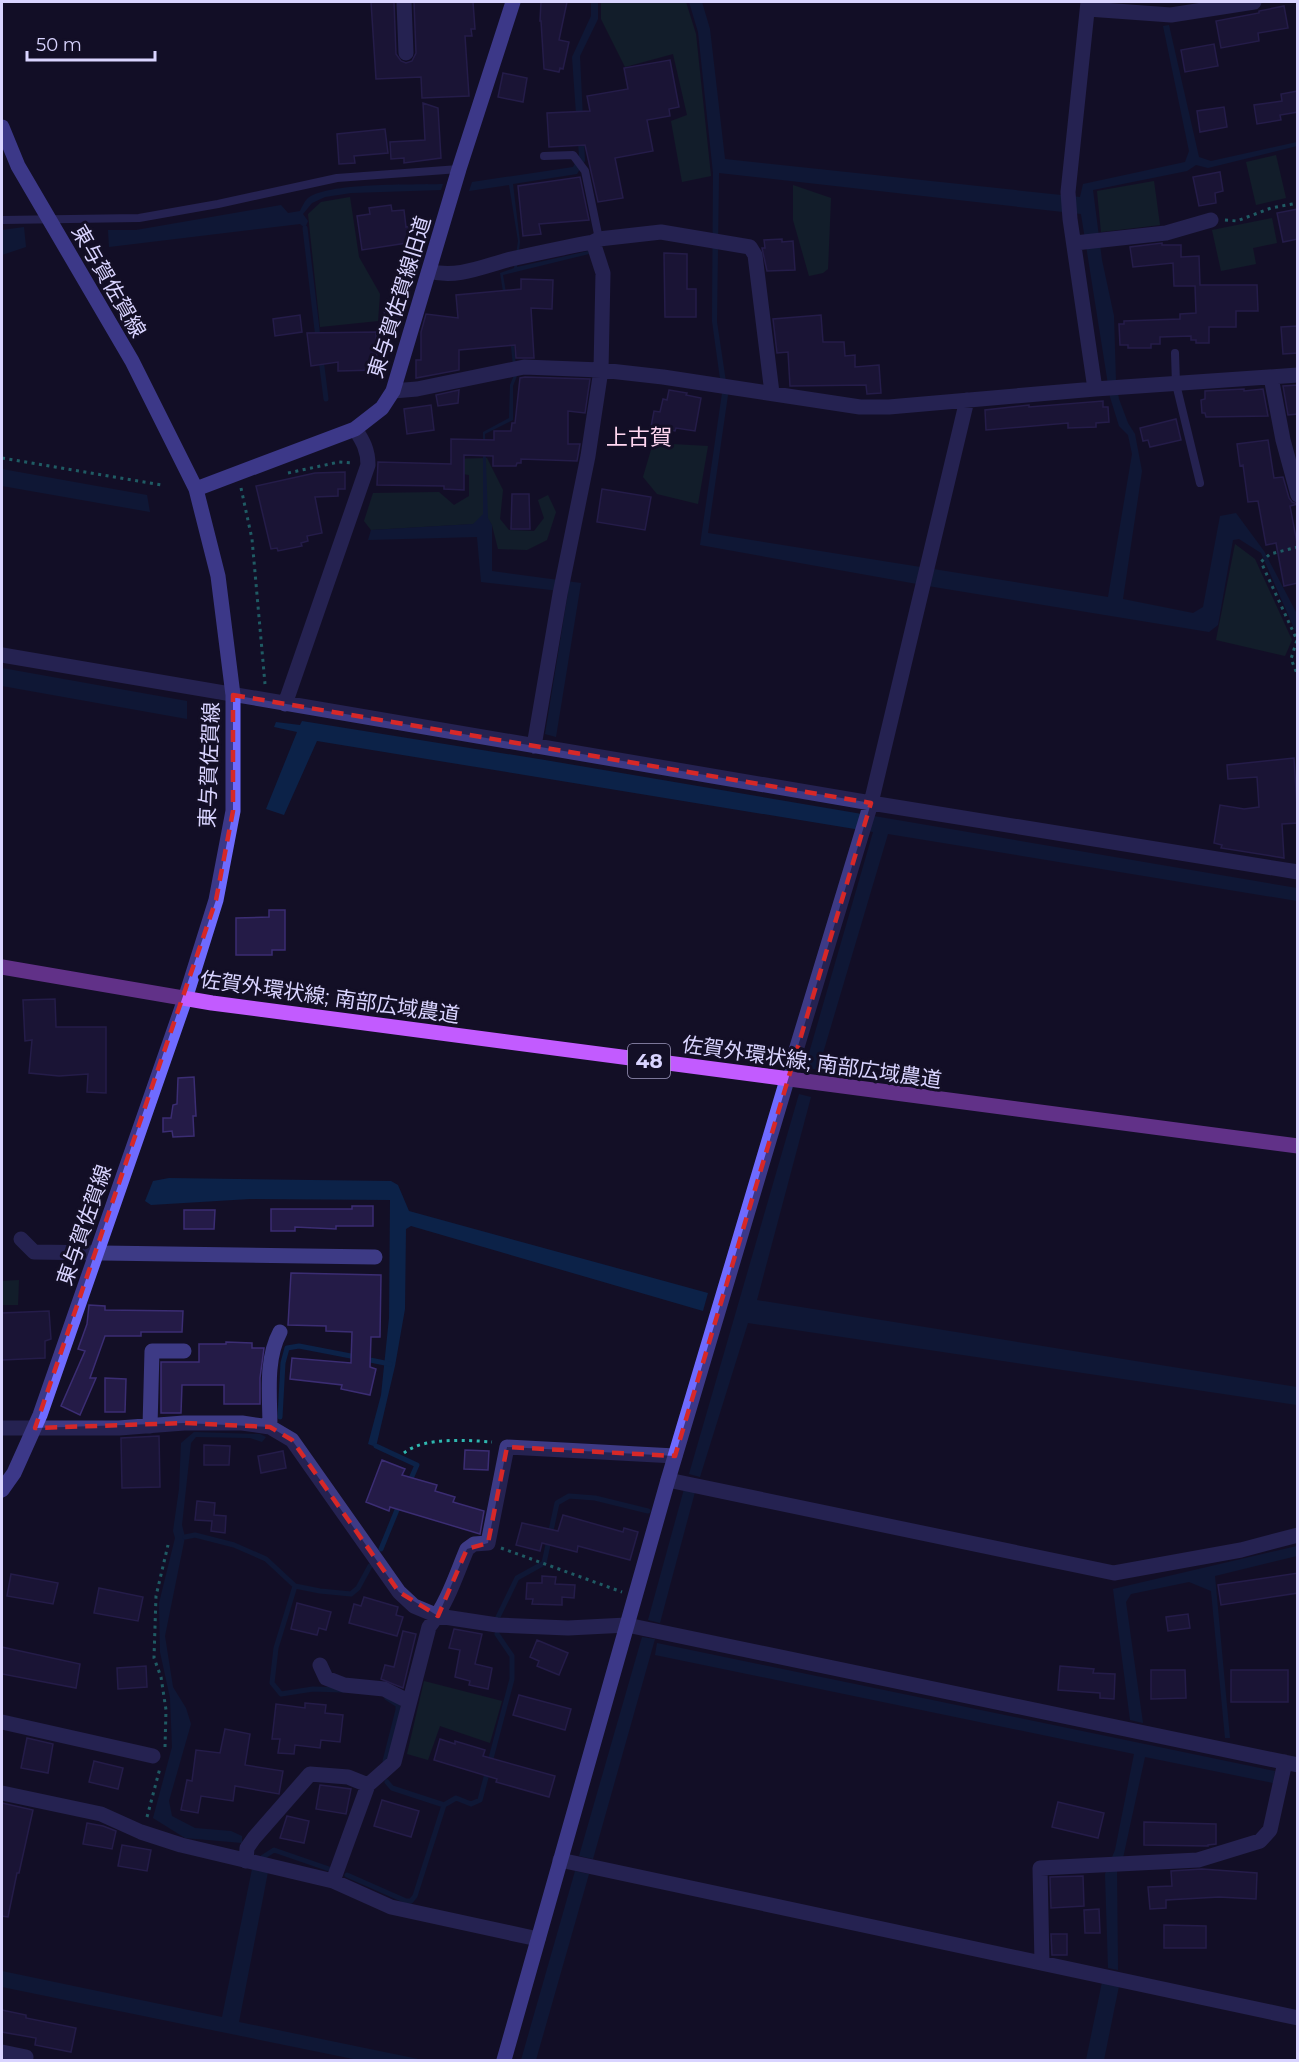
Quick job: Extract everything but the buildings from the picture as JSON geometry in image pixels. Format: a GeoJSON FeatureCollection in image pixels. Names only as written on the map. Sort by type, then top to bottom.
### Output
{"type":"FeatureCollection","features":[{"type":"Feature","properties":{"kind":"main road","name":"東与賀佐賀線旧道"},"geometry":{"type":"LineString","coordinates":[[196,489],[355,429],[382,408],[393,391],[459,169],[513,2]]}},
{"type":"Feature","properties":{"kind":"main road","name":"東与賀佐賀線"},"geometry":{"type":"LineString","coordinates":[[2,127],[18,166],[132,361],[196,489],[218,576],[233,695],[233,811],[216,900],[185,999],[35,1428],[14,1473],[2,1490]]}},
{"type":"Feature","properties":{"kind":"main road","name":"佐賀外環状線; 南部広域農道"},"geometry":{"type":"LineString","coordinates":[[2,967],[185,999],[1298,1146]]}},
{"type":"Feature","properties":{"kind":"main road"},"geometry":{"type":"LineString","coordinates":[[504,2061],[668,1480],[787,1080]]}},
{"type":"Feature","properties":{"kind":"street"},"geometry":{"type":"LineString","coordinates":[[404,2],[406,53]]}},
{"type":"Feature","properties":{"kind":"street"},"geometry":{"type":"LineString","coordinates":[[1107,389],[1078,242],[1070,219],[1068,192],[1088,5],[1171,15],[1254,2]]}},
{"type":"Feature","properties":{"kind":"street"},"geometry":{"type":"LineString","coordinates":[[1078,242],[1166,233],[1211,220]]}},
{"type":"Feature","properties":{"kind":"street"},"geometry":{"type":"LineString","coordinates":[[429,271],[443,275],[476,270],[596,241],[661,232],[750,247],[755,255],[772,393]]}},
{"type":"Feature","properties":{"kind":"street"},"geometry":{"type":"LineString","coordinates":[[534,746],[560,594],[588,456],[601,370],[603,273],[596,241]]}},
{"type":"Feature","properties":{"kind":"street"},"geometry":{"type":"LineString","coordinates":[[393,391],[417,389],[516,369],[601,370],[860,407],[889,407],[1298,375]]}},
{"type":"Feature","properties":{"kind":"street"},"geometry":{"type":"LineString","coordinates":[[1271,377],[1283,440],[1298,495]]}},
{"type":"Feature","properties":{"kind":"street"},"geometry":{"type":"LineString","coordinates":[[787,1080],[870,807],[967,400]]}},
{"type":"Feature","properties":{"kind":"street"},"geometry":{"type":"LineString","coordinates":[[285,704],[368,465],[368,454],[364,442],[355,429]]}},
{"type":"Feature","properties":{"kind":"street"},"geometry":{"type":"LineString","coordinates":[[2,655],[534,746],[870,807],[1298,872]]}},
{"type":"Feature","properties":{"kind":"street"},"geometry":{"type":"LineString","coordinates":[[21,1239],[34,1252],[375,1257]]}},
{"type":"Feature","properties":{"kind":"street"},"geometry":{"type":"LineString","coordinates":[[270,1427],[270,1368],[275,1341],[280,1332]]}},
{"type":"Feature","properties":{"kind":"street"},"geometry":{"type":"LineString","coordinates":[[150,1426],[152,1351],[184,1351]]}},
{"type":"Feature","properties":{"kind":"street"},"geometry":{"type":"LineString","coordinates":[[2,1428],[119,1428],[219,1423],[270,1427],[292,1440],[399,1593],[414,1605],[438,1616],[497,1625],[568,1628],[627,1625],[1291,1764],[1270,1830],[1260,1841],[1198,1860],[1040,1868],[1042,1963]]}},
{"type":"Feature","properties":{"kind":"street"},"geometry":{"type":"LineString","coordinates":[[333,1881],[368,1785],[394,1762],[429,1627],[438,1616],[467,1549],[474,1544],[488,1543],[507,1447],[675,1456]]}},
{"type":"Feature","properties":{"kind":"street"},"geometry":{"type":"LineString","coordinates":[[668,1480],[1114,1573],[1241,1550],[1298,1535]]}},
{"type":"Feature","properties":{"kind":"street"},"geometry":{"type":"LineString","coordinates":[[320,1665],[326,1678],[344,1685],[384,1689],[408,1701]]}},
{"type":"Feature","properties":{"kind":"street"},"geometry":{"type":"LineString","coordinates":[[2,1722],[160,1759]]}},
{"type":"Feature","properties":{"kind":"street"},"geometry":{"type":"LineString","coordinates":[[246,1861],[247,1848],[254,1838],[310,1774],[348,1777],[368,1785]]}},
{"type":"Feature","properties":{"kind":"street"},"geometry":{"type":"LineString","coordinates":[[2,1793],[101,1814],[144,1834],[181,1845],[333,1881],[390,1907],[538,1939]]}},
{"type":"Feature","properties":{"kind":"street"},"geometry":{"type":"LineString","coordinates":[[560,1860],[1298,2018]]}},
{"type":"Feature","properties":{"kind":"street"},"geometry":{"type":"LineString","coordinates":[[2,2052],[26,2057],[25,2061]]}},
{"type":"Feature","properties":{"kind":"lane"},"geometry":{"type":"LineString","coordinates":[[544,156],[573,156],[585,171],[596,241]]}},
{"type":"Feature","properties":{"kind":"lane"},"geometry":{"type":"LineString","coordinates":[[2,220],[139,218],[218,204],[337,178],[459,169]]}},
{"type":"Feature","properties":{"kind":"lane"},"geometry":{"type":"LineString","coordinates":[[1174,353],[1176,384],[1200,483]]}},
{"type":"Feature","properties":{"kind":"path"},"geometry":{"type":"LineString","coordinates":[[1211,220],[1237,221],[1271,208],[1298,203]]}},
{"type":"Feature","properties":{"kind":"path"},"geometry":{"type":"LineString","coordinates":[[2,458],[162,485]]}},
{"type":"Feature","properties":{"kind":"path"},"geometry":{"type":"LineString","coordinates":[[284,473],[339,462],[368,465]]}},
{"type":"Feature","properties":{"kind":"path"},"geometry":{"type":"LineString","coordinates":[[240,482],[252,539],[265,684],[285,704]]}},
{"type":"Feature","properties":{"kind":"path"},"geometry":{"type":"LineString","coordinates":[[1298,547],[1270,554],[1260,562],[1297,640],[1291,659],[1298,676]]}},
{"type":"Feature","properties":{"kind":"path"},"geometry":{"type":"LineString","coordinates":[[404,1453],[413,1446],[466,1440],[500,1443],[507,1447]]}},
{"type":"Feature","properties":{"kind":"path"},"geometry":{"type":"LineString","coordinates":[[488,1543],[635,1596]]}},
{"type":"Feature","properties":{"kind":"path"},"geometry":{"type":"LineString","coordinates":[[144,1834],[147,1809],[160,1759],[166,1710],[161,1677],[154,1658],[156,1596],[168,1545]]}},
{"type":"Feature","properties":{"kind":"highlighted area"},"geometry":{"type":"Polygon","coordinates":[[[233,695],[871,803],[675,1456],[507,1447],[488,1543],[467,1549],[438,1616],[399,1592],[292,1440],[270,1427],[184,1423],[35,1428],[216,900],[233,811],[233,695]]]}},
{"type":"Feature","properties":{"kind":"green space"},"geometry":{"type":"Polygon","coordinates":[[[601,2],[686,2],[696,34],[711,176],[682,182],[671,121],[687,115],[673,54],[625,67],[601,19],[601,2]]]}},
{"type":"Feature","properties":{"kind":"green space"},"geometry":{"type":"Polygon","coordinates":[[[1276,155],[1286,198],[1256,205],[1246,162],[1276,155]]]}},
{"type":"Feature","properties":{"kind":"green space"},"geometry":{"type":"Polygon","coordinates":[[[1154,181],[1160,225],[1101,232],[1097,191],[1154,181]]]}},
{"type":"Feature","properties":{"kind":"green space"},"geometry":{"type":"Polygon","coordinates":[[[793,185],[831,198],[828,269],[823,273],[809,276],[793,220],[793,185]]]}},
{"type":"Feature","properties":{"kind":"green space"},"geometry":{"type":"Polygon","coordinates":[[[350,197],[359,257],[380,294],[378,321],[320,327],[308,214],[321,202],[350,197]]]}},
{"type":"Feature","properties":{"kind":"green space"},"geometry":{"type":"Polygon","coordinates":[[[1272,218],[1277,243],[1253,248],[1256,264],[1221,271],[1212,230],[1272,218]]]}},
{"type":"Feature","properties":{"kind":"green space"},"geometry":{"type":"Polygon","coordinates":[[[653,443],[708,446],[698,504],[657,494],[643,477],[653,443]]]}},
{"type":"Feature","properties":{"kind":"green space"},"geometry":{"type":"Polygon","coordinates":[[[487,458],[503,490],[500,519],[509,530],[534,531],[544,518],[538,500],[548,495],[556,512],[547,540],[527,550],[498,549],[492,525],[488,519],[473,524],[371,530],[364,521],[373,493],[439,492],[454,505],[469,496],[469,475],[451,472],[450,459],[487,458]]]}},
{"type":"Feature","properties":{"kind":"green space"},"geometry":{"type":"Polygon","coordinates":[[[1235,544],[1255,559],[1292,640],[1285,656],[1216,640],[1235,544]]]}},
{"type":"Feature","properties":{"kind":"green space"},"geometry":{"type":"Polygon","coordinates":[[[19,1280],[18,1305],[2,1305],[2,1281],[19,1280]]]}},
{"type":"Feature","properties":{"kind":"green space"},"geometry":{"type":"Polygon","coordinates":[[[424,1681],[502,1701],[490,1743],[440,1726],[428,1760],[407,1754],[424,1681]]]}},
{"type":"Feature","properties":{"kind":"water"},"geometry":{"type":"Polygon","coordinates":[[[591,2],[598,2],[598,19],[580,56],[585,161],[577,174],[513,184],[520,242],[517,267],[588,251],[589,254],[503,275],[517,376],[513,386],[513,420],[485,434],[488,518],[492,525],[492,571],[581,583],[556,737],[545,734],[568,592],[481,582],[477,537],[368,540],[371,530],[473,524],[483,514],[483,432],[509,418],[510,385],[514,375],[500,273],[514,268],[518,241],[509,185],[469,191],[472,182],[573,167],[579,156],[572,57],[591,16],[591,2]]]}},
{"type":"Feature","properties":{"kind":"water"},"geometry":{"type":"Polygon","coordinates":[[[689,2],[702,2],[710,29],[725,159],[1080,197],[1083,184],[1185,162],[1189,151],[1163,26],[1169,25],[1199,157],[1211,161],[1297,142],[1297,146],[1208,168],[1196,165],[1187,171],[1093,190],[1102,260],[1114,316],[1116,382],[1119,399],[1135,434],[1142,471],[1123,599],[1193,613],[1203,607],[1220,516],[1236,513],[1264,551],[1297,614],[1297,635],[1261,553],[1239,539],[1233,540],[1218,625],[1209,632],[934,587],[700,545],[722,393],[712,321],[713,173],[698,32],[689,2]],[[719,173],[717,322],[728,395],[708,533],[1108,597],[1132,454],[1128,435],[1119,426],[1110,397],[1081,214],[719,173]]]}},
{"type":"Feature","properties":{"kind":"water"},"geometry":{"type":"Polygon","coordinates":[[[443,184],[441,190],[351,193],[325,197],[312,203],[303,214],[308,221],[305,228],[300,224],[109,247],[108,230],[136,230],[281,205],[288,213],[300,211],[307,199],[317,194],[350,187],[443,184]]]}},
{"type":"Feature","properties":{"kind":"water"},"geometry":{"type":"Polygon","coordinates":[[[24,227],[26,247],[2,255],[2,230],[24,227]]]}},
{"type":"Feature","properties":{"kind":"water"},"geometry":{"type":"Polygon","coordinates":[[[2,469],[147,495],[150,512],[2,486],[2,469]]]}},
{"type":"Feature","properties":{"kind":"water"},"geometry":{"type":"Polygon","coordinates":[[[2,668],[187,701],[187,719],[2,686],[2,668]]]}},
{"type":"Feature","properties":{"kind":"water"},"geometry":{"type":"Polygon","coordinates":[[[302,721],[1297,888],[1297,901],[888,834],[818,1070],[805,1067],[873,832],[317,741],[284,815],[266,809],[297,732],[274,727],[276,722],[300,725],[302,721]]]}},
{"type":"Feature","properties":{"kind":"water"},"geometry":{"type":"Polygon","coordinates":[[[799,1094],[811,1097],[757,1300],[1297,1387],[1297,1405],[748,1323],[700,1477],[689,1474],[799,1094]]]}},
{"type":"Feature","properties":{"kind":"water"},"geometry":{"type":"Polygon","coordinates":[[[169,1178],[391,1181],[398,1185],[409,1211],[708,1293],[703,1311],[411,1226],[406,1229],[405,1309],[395,1366],[376,1447],[368,1444],[381,1395],[389,1318],[390,1200],[250,1199],[151,1205],[145,1201],[153,1181],[169,1178]]]}},
{"type":"Feature","properties":{"kind":"water"},"geometry":{"type":"Polygon","coordinates":[[[194,1432],[260,1434],[266,1437],[262,1442],[250,1438],[196,1437],[191,1443],[182,1525],[185,1537],[165,1636],[173,1687],[186,1708],[191,1724],[169,1801],[172,1816],[195,1828],[231,1831],[242,1836],[242,1843],[185,1838],[153,1818],[172,1747],[170,1698],[160,1652],[159,1603],[175,1538],[173,1531],[179,1489],[181,1443],[194,1432]]]}},
{"type":"Feature","properties":{"kind":"water"},"geometry":{"type":"Polygon","coordinates":[[[684,1489],[695,1492],[660,1623],[648,1620],[684,1489]]]}},
{"type":"Feature","properties":{"kind":"water"},"geometry":{"type":"Polygon","coordinates":[[[1297,1546],[1297,1556],[1215,1576],[1230,1738],[1225,1738],[1211,1591],[1189,1582],[1131,1594],[1126,1602],[1143,1723],[1130,1720],[1113,1589],[1297,1546]]]}},
{"type":"Feature","properties":{"kind":"water"},"geometry":{"type":"Polygon","coordinates":[[[642,1637],[655,1639],[593,1859],[579,1856],[642,1637]]]}},
{"type":"Feature","properties":{"kind":"water"},"geometry":{"type":"Polygon","coordinates":[[[657,1643],[1275,1771],[1273,1783],[1145,1757],[1123,1858],[1117,1870],[1118,1970],[1108,1968],[1105,1874],[1115,1850],[1134,1754],[655,1655],[657,1643]]]}},
{"type":"Feature","properties":{"kind":"water"},"geometry":{"type":"Polygon","coordinates":[[[252,1869],[268,1872],[239,2022],[423,2060],[358,2060],[2,1987],[2,1971],[222,2017],[252,1869]]]}},
{"type":"Feature","properties":{"kind":"water"},"geometry":{"type":"Polygon","coordinates":[[[575,1871],[589,1874],[536,2060],[521,2060],[575,1871]]]}},
{"type":"Feature","properties":{"kind":"water"},"geometry":{"type":"Polygon","coordinates":[[[1102,1982],[1119,1986],[1104,2060],[1086,2060],[1102,1982]]]}},
{"type":"Feature","properties":{"kind":"waterway"},"geometry":{"type":"LineString","coordinates":[[305,228],[318,338]]}},
{"type":"Feature","properties":{"kind":"waterway"},"geometry":{"type":"LineString","coordinates":[[321,359],[326,399]]}},
{"type":"Feature","properties":{"kind":"waterway"},"geometry":{"type":"LineString","coordinates":[[280,1417],[283,1363],[287,1348],[299,1346],[356,1357]]}},
{"type":"Feature","properties":{"kind":"waterway"},"geometry":{"type":"LineString","coordinates":[[365,1359],[390,1364]]}},
{"type":"Feature","properties":{"kind":"waterway"},"geometry":{"type":"LineString","coordinates":[[376,1446],[417,1465],[409,1483]]}},
{"type":"Feature","properties":{"kind":"waterway"},"geometry":{"type":"LineString","coordinates":[[497,1619],[517,1578],[544,1563],[557,1503],[569,1496],[595,1498],[648,1511]]}},
{"type":"Feature","properties":{"kind":"waterway"},"geometry":{"type":"LineString","coordinates":[[381,1549],[399,1505]]}},
{"type":"Feature","properties":{"kind":"waterway"},"geometry":{"type":"LineString","coordinates":[[185,1537],[195,1535],[234,1545],[266,1559],[295,1586],[276,1648],[272,1683],[281,1694],[313,1689],[343,1690]]}},
{"type":"Feature","properties":{"kind":"waterway"},"geometry":{"type":"LineString","coordinates":[[295,1586],[351,1594],[358,1588],[370,1566]]}},
{"type":"Feature","properties":{"kind":"waterway"},"geometry":{"type":"LineString","coordinates":[[444,1805],[456,1798],[471,1804],[480,1800],[512,1679],[512,1656],[497,1634]]}},
{"type":"Feature","properties":{"kind":"waterway"},"geometry":{"type":"LineString","coordinates":[[385,1761],[398,1710],[398,1705],[387,1698]]}},
{"type":"Feature","properties":{"kind":"waterway"},"geometry":{"type":"LineString","coordinates":[[347,1875],[406,1901],[411,1901],[415,1896],[444,1805],[392,1788],[387,1782]]}},
{"type":"Feature","properties":{"kind":"waterway"},"geometry":{"type":"LineString","coordinates":[[263,1857],[274,1850],[329,1869]]}},
{"type":"Feature","properties":{"kind":"district","name":"上古賀"},"geometry":{"type":"Point","coordinates":[639,437]}}]}
